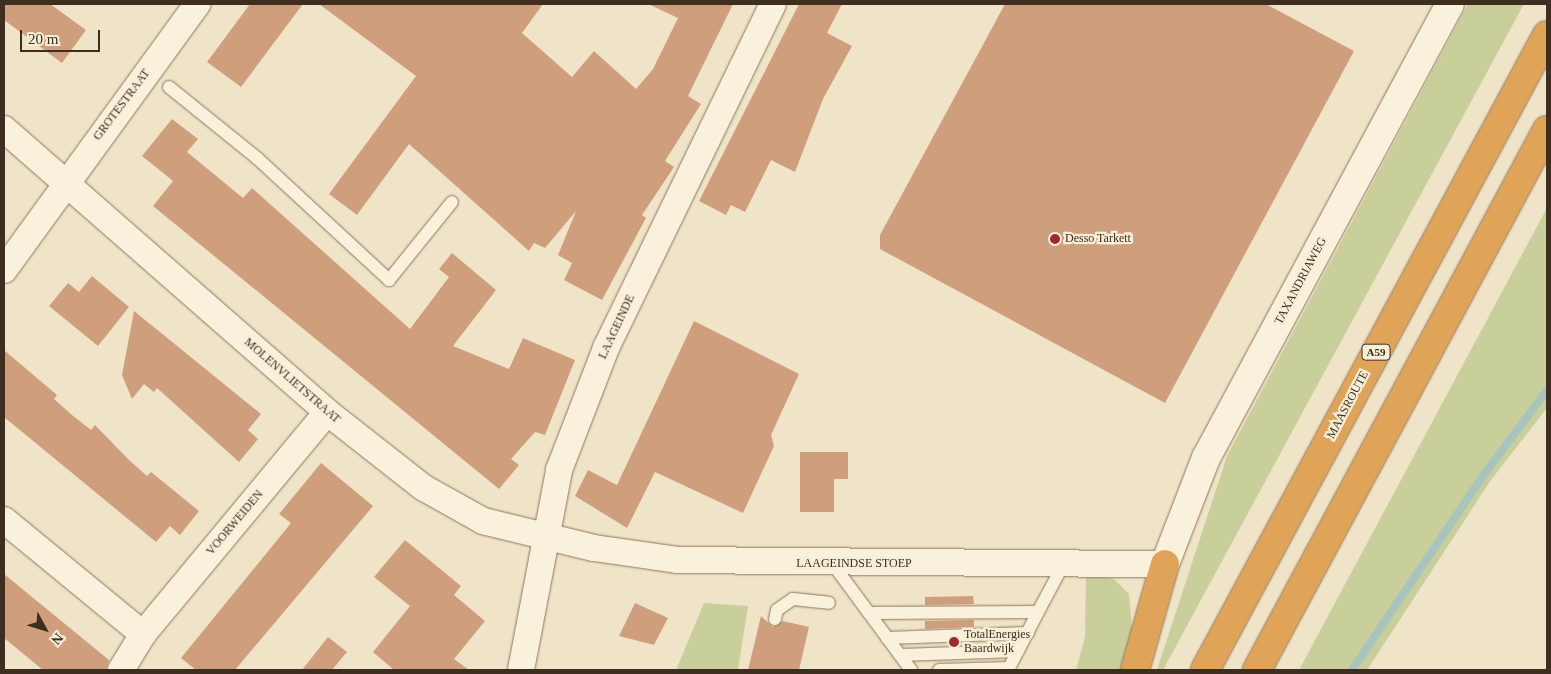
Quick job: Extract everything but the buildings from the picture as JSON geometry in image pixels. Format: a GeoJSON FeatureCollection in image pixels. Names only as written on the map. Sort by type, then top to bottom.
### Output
{"type":"FeatureCollection","features":[{"type":"Feature","properties":{"kind":"highway","name":"MAASROUTE"},"geometry":{"type":"LineString","coordinates":[[1205,670],[1547,35]]}},
{"type":"Feature","properties":{"kind":"highway"},"geometry":{"type":"LineString","coordinates":[[1257,670],[1547,130]]}},
{"type":"Feature","properties":{"kind":"highway"},"geometry":{"type":"LineString","coordinates":[[1135,670],[1164,564]]}},
{"type":"Feature","properties":{"kind":"main road","name":"TAXANDRIAWEG"},"geometry":{"type":"LineString","coordinates":[[1164,564],[1206,458],[1450,4]]}},
{"type":"Feature","properties":{"kind":"street","name":"GROTESTRAAT"},"geometry":{"type":"LineString","coordinates":[[4,270],[64,182],[197,4]]}},
{"type":"Feature","properties":{"kind":"street","name":"LAAGEINDE"},"geometry":{"type":"LineString","coordinates":[[521,670],[559,470],[606,348],[773,4]]}},
{"type":"Feature","properties":{"kind":"street","name":"MOLENVLIETSTRAAT"},"geometry":{"type":"LineString","coordinates":[[4,129],[327,412],[424,488],[483,521],[546,536]]}},
{"type":"Feature","properties":{"kind":"street","name":"VOORWEIDEN"},"geometry":{"type":"LineString","coordinates":[[121,670],[143,634],[327,412]]}},
{"type":"Feature","properties":{"kind":"street"},"geometry":{"type":"LineString","coordinates":[[4,520],[143,634]]}},
{"type":"Feature","properties":{"kind":"street","name":"LAAGEINDSE STOEP"},"geometry":{"type":"LineString","coordinates":[[546,536],[677,560],[1063,565],[1164,564]]}},
{"type":"Feature","properties":{"kind":"lane"},"geometry":{"type":"LineString","coordinates":[[169,87],[257,158],[389,280],[452,202]]}},
{"type":"Feature","properties":{"kind":"lane"},"geometry":{"type":"LineString","coordinates":[[832,563],[911,670]]}},
{"type":"Feature","properties":{"kind":"lane"},"geometry":{"type":"LineString","coordinates":[[939,670],[1009,668],[1063,565]]}},
{"type":"Feature","properties":{"kind":"lane"},"geometry":{"type":"LineString","coordinates":[[775,619],[778,610],[792,599],[829,603]]}},
{"type":"Feature","properties":{"kind":"lane"},"geometry":{"type":"LineString","coordinates":[[869,613],[1038,612]]}},
{"type":"Feature","properties":{"kind":"lane"},"geometry":{"type":"LineString","coordinates":[[887,638],[1028,633]]}},
{"type":"Feature","properties":{"kind":"lane"},"geometry":{"type":"LineString","coordinates":[[900,655],[1018,651]]}},
{"type":"Feature","properties":{"kind":"green space"},"geometry":{"type":"Polygon","coordinates":[[[1468,4],[1524,4],[1163,670],[1157,670],[1227,456],[1468,4]]]}},
{"type":"Feature","properties":{"kind":"green space"},"geometry":{"type":"Polygon","coordinates":[[[1547,208],[1547,408],[1491,480],[1367,670],[1299,670],[1547,208]]]}},
{"type":"Feature","properties":{"kind":"green space"},"geometry":{"type":"Polygon","coordinates":[[[1086,574],[1114,579],[1129,594],[1132,627],[1123,670],[1076,670],[1085,637],[1086,574]]]}},
{"type":"Feature","properties":{"kind":"green space"},"geometry":{"type":"Polygon","coordinates":[[[704,603],[748,606],[738,670],[676,670],[704,603]]]}},
{"type":"Feature","properties":{"kind":"waterway"},"geometry":{"type":"LineString","coordinates":[[1352,670],[1485,473],[1547,390]]}},
{"type":"Feature","properties":{"kind":"place","name":"Desso Tarkett"},"geometry":{"type":"Point","coordinates":[1055,239]}},
{"type":"Feature","properties":{"kind":"place","name":"TotalEnergies Baardwijk"},"geometry":{"type":"Point","coordinates":[954,642]}}]}
